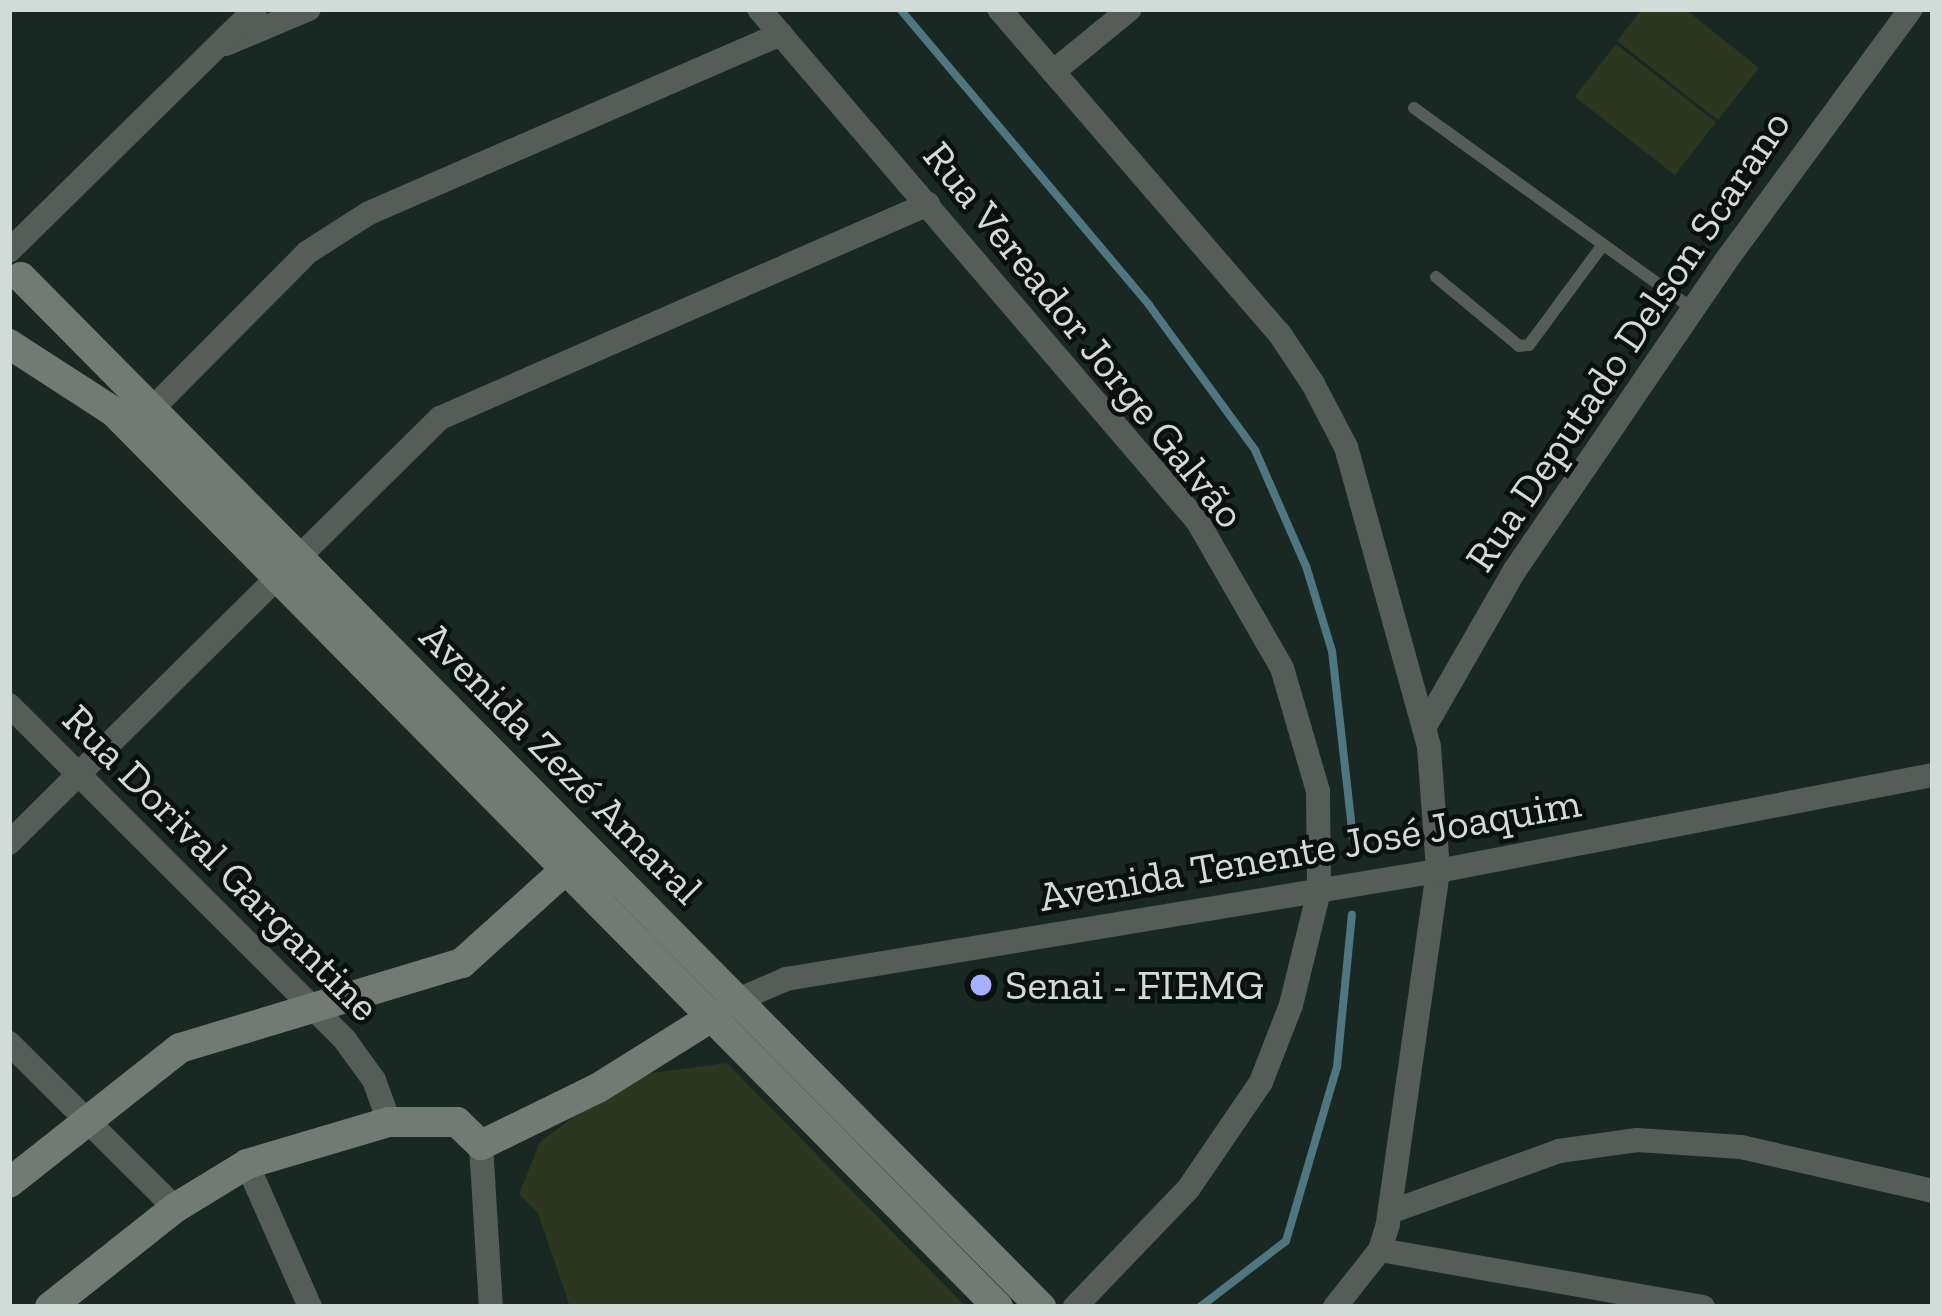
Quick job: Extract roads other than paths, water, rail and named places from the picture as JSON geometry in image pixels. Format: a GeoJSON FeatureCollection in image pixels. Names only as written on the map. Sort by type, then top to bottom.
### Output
{"type":"FeatureCollection","features":[{"type":"Feature","properties":{"kind":"main road","name":"Avenida Zezé Amaral"},"geometry":{"type":"LineString","coordinates":[[13,265],[1041,1307]]}},
{"type":"Feature","properties":{"kind":"main road","name":"Avenida Zezé Amaral"},"geometry":{"type":"LineString","coordinates":[[13,265],[32,306],[9,343],[78,382],[114,412],[998,1307]]}},
{"type":"Feature","properties":{"kind":"main road"},"geometry":{"type":"LineString","coordinates":[[9,1183],[180,1048],[462,964],[561,869],[594,856]]}},
{"type":"Feature","properties":{"kind":"main road"},"geometry":{"type":"LineString","coordinates":[[56,1305],[175,1208],[248,1164],[389,1122],[457,1123],[481,1145],[598,1088],[710,1018]]}},
{"type":"Feature","properties":{"kind":"street"},"geometry":{"type":"LineString","coordinates":[[13,265],[255,9]]}},
{"type":"Feature","properties":{"kind":"street"},"geometry":{"type":"LineString","coordinates":[[213,50],[308,9]]}},
{"type":"Feature","properties":{"kind":"street","name":"Rua Vereador Jorge Galvão"},"geometry":{"type":"LineString","coordinates":[[759,9],[1198,522],[1282,668],[1318,791],[1319,891],[1262,1082],[1189,1188],[1075,1307]]}},
{"type":"Feature","properties":{"kind":"street"},"geometry":{"type":"LineString","coordinates":[[999,9],[1279,333],[1313,384],[1346,446],[1424,728],[1438,871],[1390,1212],[1380,1250],[1335,1307]]}},
{"type":"Feature","properties":{"kind":"street"},"geometry":{"type":"LineString","coordinates":[[1053,71],[1130,9]]}},
{"type":"Feature","properties":{"kind":"street","name":"Rua Deputado Delson Scarano"},"geometry":{"type":"LineString","coordinates":[[1424,728],[1515,570],[1693,309],[1911,9]]}},
{"type":"Feature","properties":{"kind":"street"},"geometry":{"type":"LineString","coordinates":[[154,407],[308,252],[369,213],[781,34]]}},
{"type":"Feature","properties":{"kind":"street"},"geometry":{"type":"LineString","coordinates":[[299,557],[440,418],[928,204]]}},
{"type":"Feature","properties":{"kind":"street"},"geometry":{"type":"LineString","coordinates":[[9,843],[275,580]]}},
{"type":"Feature","properties":{"kind":"street","name":"Rua Dorival Gargantine"},"geometry":{"type":"LineString","coordinates":[[9,704],[312,1008],[374,1080],[389,1122]]}},
{"type":"Feature","properties":{"kind":"street","name":"Avenida Tenente José Joaquim"},"geometry":{"type":"LineString","coordinates":[[710,1018],[734,997],[786,979],[1438,871],[1933,775]]}},
{"type":"Feature","properties":{"kind":"street"},"geometry":{"type":"LineString","coordinates":[[9,1043],[175,1208]]}},
{"type":"Feature","properties":{"kind":"street"},"geometry":{"type":"LineString","coordinates":[[1390,1212],[1559,1151],[1637,1140],[1741,1147],[1933,1191]]}},
{"type":"Feature","properties":{"kind":"street"},"geometry":{"type":"LineString","coordinates":[[481,1145],[491,1307]]}},
{"type":"Feature","properties":{"kind":"street"},"geometry":{"type":"LineString","coordinates":[[248,1164],[310,1307]]}},
{"type":"Feature","properties":{"kind":"street"},"geometry":{"type":"LineString","coordinates":[[1380,1250],[1703,1307]]}},
{"type":"Feature","properties":{"kind":"lane"},"geometry":{"type":"LineString","coordinates":[[1414,108],[1693,309]]}},
{"type":"Feature","properties":{"kind":"lane"},"geometry":{"type":"LineString","coordinates":[[1436,278],[1519,346],[1529,345],[1602,247]]}},
{"type":"Feature","properties":{"kind":"waterway"},"geometry":{"type":"LineString","coordinates":[[900,9],[1149,305],[1255,450],[1306,566],[1332,651],[1353,838]]}},
{"type":"Feature","properties":{"kind":"waterway"},"geometry":{"type":"LineString","coordinates":[[1200,1307],[1286,1241],[1337,1067],[1352,915]]}},
{"type":"Feature","properties":{"kind":"place","name":"Senai - FIEMG"},"geometry":{"type":"Point","coordinates":[981,985]}}]}
